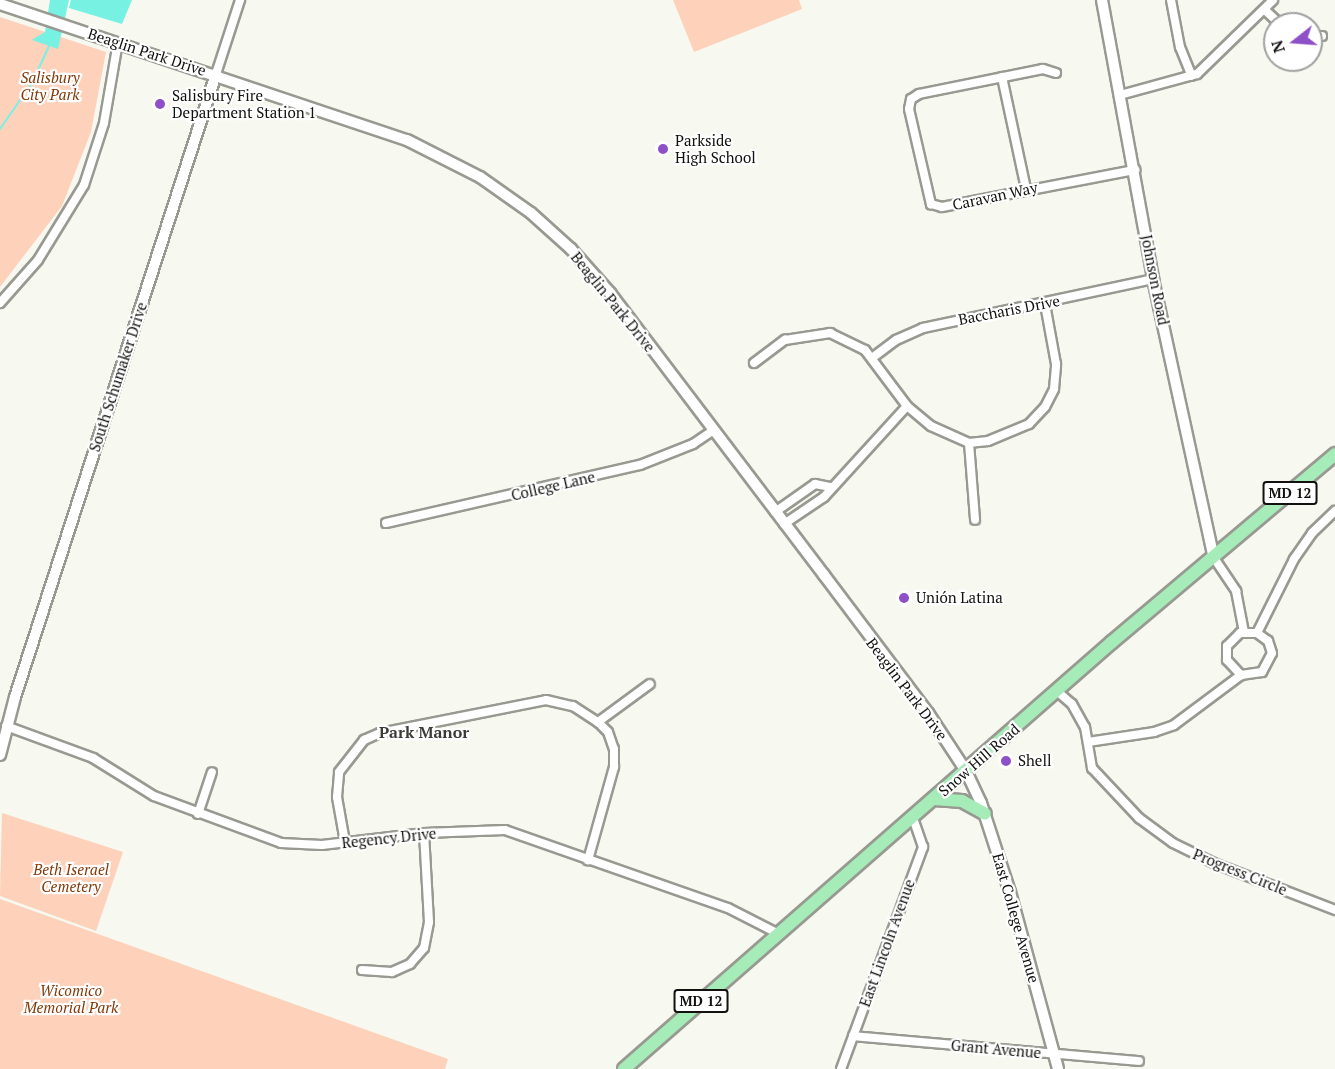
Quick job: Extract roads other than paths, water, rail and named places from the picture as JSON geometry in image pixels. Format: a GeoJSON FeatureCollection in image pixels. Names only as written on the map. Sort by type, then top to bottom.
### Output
{"type":"FeatureCollection","features":[{"type":"Feature","properties":{"kind":"main road","name":"Johnson Road"},"geometry":{"type":"LineString","coordinates":[[1102,0],[1136,170],[1154,279],[1214,558]]}},
{"type":"Feature","properties":{"kind":"main road","name":"Beaglin Park Drive"},"geometry":{"type":"LineString","coordinates":[[0,4],[407,140],[453,161],[510,198],[550,229],[588,267],[714,430],[928,712],[966,771]]}},
{"type":"Feature","properties":{"kind":"main road","name":"South Schumaker Drive"},"geometry":{"type":"LineString","coordinates":[[0,755],[6,726],[216,75]]}},
{"type":"Feature","properties":{"kind":"main road","name":"Snow Hill Road"},"geometry":{"type":"LineString","coordinates":[[624,1069],[777,933],[1335,454]]}},
{"type":"Feature","properties":{"kind":"main road","name":"East College Avenue"},"geometry":{"type":"LineString","coordinates":[[966,771],[985,814],[1010,892],[1058,1069]]}},
{"type":"Feature","properties":{"kind":"main road"},"geometry":{"type":"LineString","coordinates":[[934,799],[962,801],[985,814]]}},
{"type":"Feature","properties":{"kind":"street","name":"South Schumaker Drive"},"geometry":{"type":"LineString","coordinates":[[216,75],[240,0]]}},
{"type":"Feature","properties":{"kind":"street"},"geometry":{"type":"LineString","coordinates":[[1171,0],[1180,47],[1192,76]]}},
{"type":"Feature","properties":{"kind":"street"},"geometry":{"type":"LineString","coordinates":[[1120,95],[1192,76],[1266,11],[1273,0]]}},
{"type":"Feature","properties":{"kind":"street"},"geometry":{"type":"LineString","coordinates":[[0,303],[45,251],[84,185],[104,123],[118,42]]}},
{"type":"Feature","properties":{"kind":"street","name":"Caravan Way"},"geometry":{"type":"LineString","coordinates":[[1056,73],[1043,69],[919,93],[911,99],[909,109],[931,204],[942,207],[1026,189],[1136,170]]}},
{"type":"Feature","properties":{"kind":"street"},"geometry":{"type":"LineString","coordinates":[[1002,77],[1026,189]]}},
{"type":"Feature","properties":{"kind":"street","name":"Baccharis Drive"},"geometry":{"type":"LineString","coordinates":[[872,358],[896,340],[923,328],[1045,304],[1154,279]]}},
{"type":"Feature","properties":{"kind":"street"},"geometry":{"type":"LineString","coordinates":[[754,363],[785,340],[811,333],[843,338],[872,358],[907,406],[931,426],[969,443],[1010,435],[1029,424],[1046,407],[1057,375],[1045,304]]}},
{"type":"Feature","properties":{"kind":"street"},"geometry":{"type":"LineString","coordinates":[[784,524],[824,497],[830,487],[857,464],[885,426],[907,406]]}},
{"type":"Feature","properties":{"kind":"street","name":"College Lane"},"geometry":{"type":"LineString","coordinates":[[386,522],[640,465],[693,444],[714,430]]}},
{"type":"Feature","properties":{"kind":"street"},"geometry":{"type":"LineString","coordinates":[[969,443],[975,520]]}},
{"type":"Feature","properties":{"kind":"street"},"geometry":{"type":"LineString","coordinates":[[775,512],[815,484],[830,487]]}},
{"type":"Feature","properties":{"kind":"street"},"geometry":{"type":"LineString","coordinates":[[1257,633],[1294,559],[1312,532],[1335,512]]}},
{"type":"Feature","properties":{"kind":"street"},"geometry":{"type":"LineString","coordinates":[[1214,558],[1236,591],[1244,632]]}},
{"type":"Feature","properties":{"kind":"street"},"geometry":{"type":"LineString","coordinates":[[1088,742],[1154,732],[1174,725],[1241,675],[1262,672],[1271,660],[1271,647],[1257,633],[1244,632],[1231,640],[1226,653],[1230,667],[1241,675]]}},
{"type":"Feature","properties":{"kind":"street"},"geometry":{"type":"LineString","coordinates":[[598,722],[650,684]]}},
{"type":"Feature","properties":{"kind":"street","name":"Progress Circle"},"geometry":{"type":"LineString","coordinates":[[1058,692],[1079,714],[1088,742],[1090,763],[1097,775],[1139,818],[1173,843],[1216,864],[1335,910]]}},
{"type":"Feature","properties":{"kind":"street"},"geometry":{"type":"LineString","coordinates":[[345,842],[337,797],[339,772],[363,740],[380,734],[546,700],[573,706],[598,722],[611,741],[614,767],[588,860]]}},
{"type":"Feature","properties":{"kind":"street","name":"Regency Drive"},"geometry":{"type":"LineString","coordinates":[[6,726],[93,758],[132,784],[198,814],[280,843],[345,842],[424,833],[505,830],[528,835],[588,860],[728,908],[777,933]]}},
{"type":"Feature","properties":{"kind":"street"},"geometry":{"type":"LineString","coordinates":[[198,814],[212,772]]}},
{"type":"Feature","properties":{"kind":"street","name":"East Lincoln Avenue"},"geometry":{"type":"LineString","coordinates":[[842,1069],[923,848],[913,818]]}},
{"type":"Feature","properties":{"kind":"street"},"geometry":{"type":"LineString","coordinates":[[362,970],[392,972],[410,964],[424,948],[429,922],[424,833]]}},
{"type":"Feature","properties":{"kind":"street","name":"Grant Avenue"},"geometry":{"type":"LineString","coordinates":[[853,1036],[1139,1061]]}},
{"type":"Feature","properties":{"kind":"water"},"geometry":{"type":"Polygon","coordinates":[[[50,0],[69,0],[58,49],[32,40],[45,32],[50,0]]]}},
{"type":"Feature","properties":{"kind":"water"},"geometry":{"type":"Polygon","coordinates":[[[71,0],[132,0],[122,24],[69,8],[71,0]]]}},
{"type":"Feature","properties":{"kind":"waterway"},"geometry":{"type":"LineString","coordinates":[[0,129],[32,83],[49,46]]}},
{"type":"Feature","properties":{"kind":"place","name":"Salisbury Fire Department Station 1"},"geometry":{"type":"Point","coordinates":[160,104]}},
{"type":"Feature","properties":{"kind":"place","name":"Parkside High School"},"geometry":{"type":"Point","coordinates":[663,149]}},
{"type":"Feature","properties":{"kind":"place","name":"Unión Latina"},"geometry":{"type":"Point","coordinates":[904,598]}},
{"type":"Feature","properties":{"kind":"place","name":"Shell"},"geometry":{"type":"Point","coordinates":[1006,761]}},
{"type":"Feature","properties":{"kind":"district","name":"Park Manor"},"geometry":{"type":"Point","coordinates":[424,732]}},
{"type":"Feature","properties":{"kind":"park label","name":"Salisbury City Park"},"geometry":{"type":"Point","coordinates":[50,86]}},
{"type":"Feature","properties":{"kind":"park label","name":"Beth Iserael Cemetery"},"geometry":{"type":"Point","coordinates":[71,878]}},
{"type":"Feature","properties":{"kind":"park label","name":"Wicomico Memorial Park"},"geometry":{"type":"Point","coordinates":[71,998]}}]}
